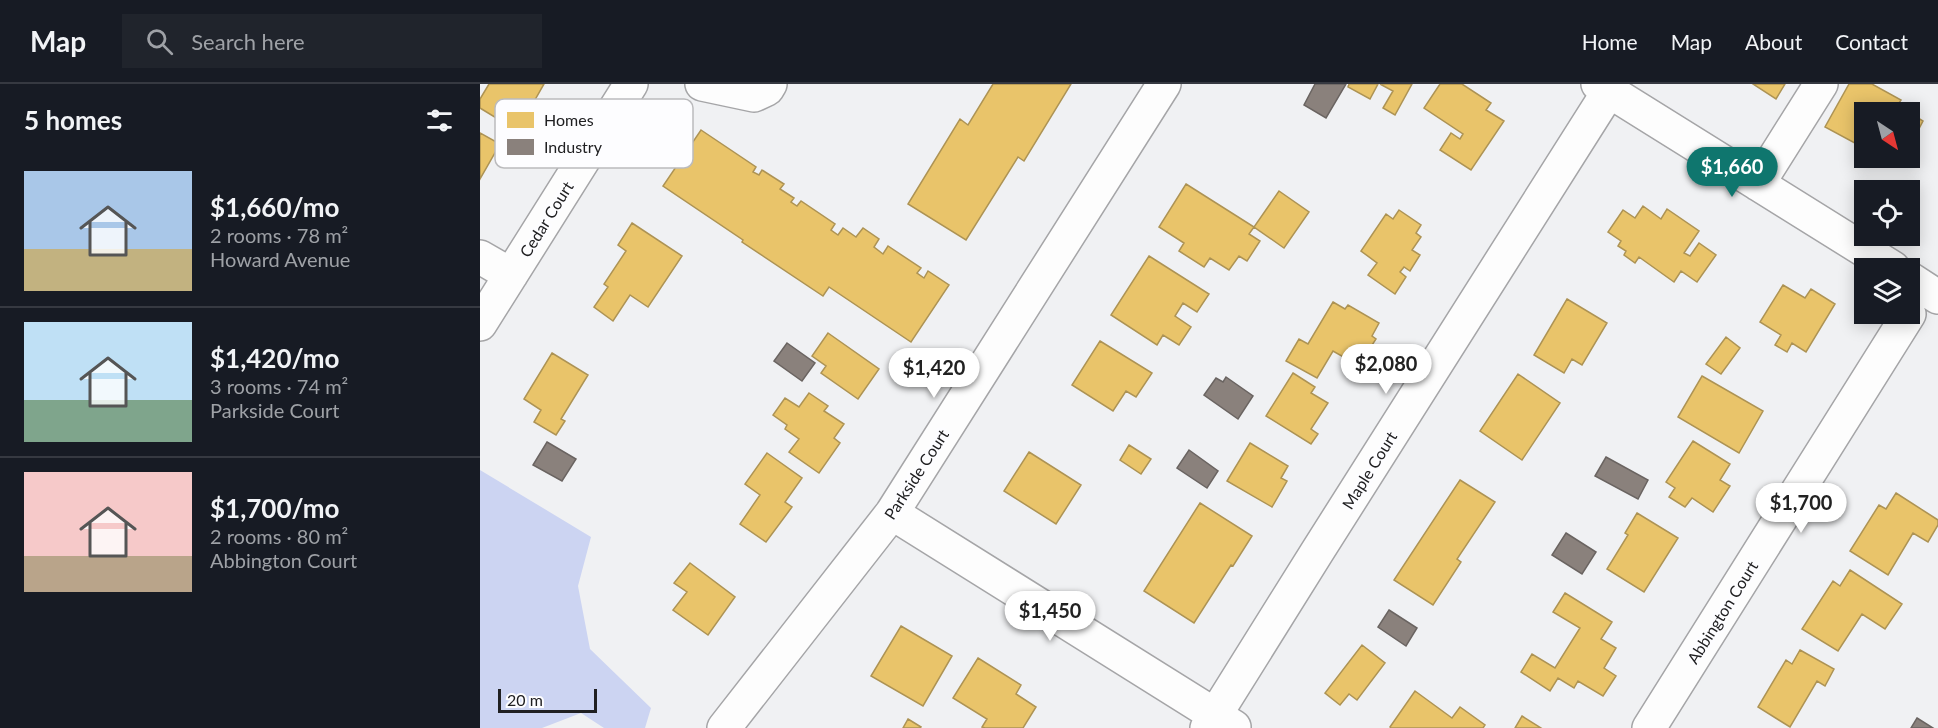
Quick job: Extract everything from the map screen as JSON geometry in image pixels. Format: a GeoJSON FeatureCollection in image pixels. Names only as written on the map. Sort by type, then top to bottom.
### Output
{"type":"FeatureCollection","features":[{"type":"Feature","properties":{"kind":"street","name":"Cedar Court"},"geometry":{"type":"LineString","coordinates":[[621,99],[630,84]]}},
{"type":"Feature","properties":{"kind":"street"},"geometry":{"type":"LineString","coordinates":[[702,84],[754,95],[767,89],[770,84]]}},
{"type":"Feature","properties":{"kind":"street","name":"Parkside Court"},"geometry":{"type":"LineString","coordinates":[[724,728],[892,513],[1164,84]]}},
{"type":"Feature","properties":{"kind":"street"},"geometry":{"type":"LineString","coordinates":[[1758,184],[1821,84]]}},
{"type":"Feature","properties":{"kind":"street"},"geometry":{"type":"LineString","coordinates":[[1603,87],[1877,258]]}},
{"type":"Feature","properties":{"kind":"street","name":"Maple Court"},"geometry":{"type":"LineString","coordinates":[[1219,724],[1323,542],[1603,87]]}},
{"type":"Feature","properties":{"kind":"street","name":"Cedar Court"},"geometry":{"type":"LineString","coordinates":[[480,324],[578,168]]}},
{"type":"Feature","properties":{"kind":"street"},"geometry":{"type":"LineString","coordinates":[[480,257],[511,275]]}},
{"type":"Feature","properties":{"kind":"street","name":"Abbington Court"},"geometry":{"type":"LineString","coordinates":[[1649,728],[1902,324]]}},
{"type":"Feature","properties":{"kind":"street"},"geometry":{"type":"LineString","coordinates":[[892,513],[1219,724]]}},
{"type":"Feature","properties":{"kind":"shaded area"},"geometry":{"type":"Polygon","coordinates":[[[480,470],[591,537],[578,586],[590,649],[651,708],[645,728],[604,728],[581,713],[542,728],[480,728],[480,470]]]}},
{"type":"Feature","properties":{"kind":"building: Homes"},"geometry":{"type":"Polygon","coordinates":[[[489,84],[544,84],[535,99],[495,99],[495,117],[480,108],[480,99],[489,84]]]}},
{"type":"Feature","properties":{"kind":"building: Homes"},"geometry":{"type":"Polygon","coordinates":[[[993,84],[1071,84],[1024,161],[1018,157],[966,240],[908,204],[960,119],[968,125],[993,84]]]}},
{"type":"Feature","properties":{"kind":"building: Homes"},"geometry":{"type":"Polygon","coordinates":[[[1349,84],[1378,84],[1370,99],[1348,87],[1349,84]]]}},
{"type":"Feature","properties":{"kind":"building: Homes"},"geometry":{"type":"Polygon","coordinates":[[[1380,84],[1412,84],[1395,115],[1383,108],[1393,91],[1380,84]]]}},
{"type":"Feature","properties":{"kind":"building: Homes"},"geometry":{"type":"Polygon","coordinates":[[[1440,84],[1462,84],[1491,103],[1486,110],[1504,121],[1471,170],[1440,150],[1451,133],[1460,139],[1463,134],[1424,108],[1440,84]]]}},
{"type":"Feature","properties":{"kind":"building: Homes"},"geometry":{"type":"Polygon","coordinates":[[[1753,84],[1785,84],[1776,99],[1753,84]]]}},
{"type":"Feature","properties":{"kind":"building: Homes"},"geometry":{"type":"Polygon","coordinates":[[[1849,84],[1872,84],[1901,100],[1900,102],[1854,102],[1854,143],[1825,127],[1849,84]]]}},
{"type":"Feature","properties":{"kind":"building: Homes"},"geometry":{"type":"Polygon","coordinates":[[[701,130],[756,167],[753,172],[759,175],[762,170],[784,184],[780,189],[794,198],[791,202],[797,206],[801,201],[835,224],[831,230],[838,235],[843,228],[856,237],[863,228],[879,239],[874,247],[883,254],[888,246],[921,268],[917,273],[924,278],[928,271],[949,285],[911,342],[829,287],[823,296],[663,186],[675,168],[693,168],[693,142],[701,130]]]}},
{"type":"Feature","properties":{"kind":"building: Homes"},"geometry":{"type":"Polygon","coordinates":[[[480,133],[495,141],[495,153],[480,179],[480,133]]]}},
{"type":"Feature","properties":{"kind":"building: Homes"},"geometry":{"type":"Polygon","coordinates":[[[1186,184],[1254,227],[1249,234],[1260,241],[1247,261],[1239,256],[1229,270],[1210,258],[1204,267],[1179,251],[1184,243],[1159,227],[1186,184]]]}},
{"type":"Feature","properties":{"kind":"building: Homes"},"geometry":{"type":"Polygon","coordinates":[[[1279,191],[1309,212],[1284,248],[1254,227],[1279,191]]]}},
{"type":"Feature","properties":{"kind":"building: Homes"},"geometry":{"type":"Polygon","coordinates":[[[1643,206],[1661,219],[1667,209],[1699,231],[1684,253],[1690,256],[1699,243],[1716,255],[1697,282],[1681,271],[1674,282],[1639,257],[1635,263],[1624,255],[1626,251],[1618,246],[1621,241],[1608,232],[1623,210],[1635,218],[1643,206]]]}},
{"type":"Feature","properties":{"kind":"building: Homes"},"geometry":{"type":"Polygon","coordinates":[[[1399,210],[1421,225],[1416,233],[1421,237],[1412,250],[1420,255],[1410,271],[1404,267],[1400,272],[1406,277],[1395,294],[1368,275],[1377,263],[1361,251],[1386,214],[1393,219],[1399,210]]]}},
{"type":"Feature","properties":{"kind":"building: Homes"},"geometry":{"type":"Polygon","coordinates":[[[632,223],[682,256],[648,307],[630,295],[613,321],[594,307],[608,287],[604,284],[626,251],[618,245],[632,223]]]}},
{"type":"Feature","properties":{"kind":"building: Homes"},"geometry":{"type":"Polygon","coordinates":[[[1149,256],[1209,294],[1197,312],[1183,303],[1175,316],[1191,327],[1179,345],[1163,335],[1157,345],[1111,315],[1149,256]]]}},
{"type":"Feature","properties":{"kind":"building: Homes"},"geometry":{"type":"Polygon","coordinates":[[[1783,285],[1805,298],[1811,289],[1835,304],[1806,352],[1792,343],[1787,352],[1775,345],[1781,335],[1760,322],[1783,285]]]}},
{"type":"Feature","properties":{"kind":"building: Homes"},"geometry":{"type":"Polygon","coordinates":[[[1567,299],[1607,323],[1582,365],[1572,359],[1564,373],[1534,355],[1567,299]]]}},
{"type":"Feature","properties":{"kind":"building: Homes"},"geometry":{"type":"Polygon","coordinates":[[[1333,302],[1345,309],[1348,305],[1379,323],[1372,336],[1376,339],[1367,353],[1362,350],[1354,363],[1333,351],[1317,378],[1286,361],[1299,339],[1308,344],[1333,302]]]}},
{"type":"Feature","properties":{"kind":"building: Homes"},"geometry":{"type":"Polygon","coordinates":[[[828,333],[879,369],[858,399],[821,373],[826,366],[812,356],[828,333]]]}},
{"type":"Feature","properties":{"kind":"building: Homes"},"geometry":{"type":"Polygon","coordinates":[[[1726,337],[1740,348],[1721,374],[1706,364],[1726,337]]]}},
{"type":"Feature","properties":{"kind":"building: Homes"},"geometry":{"type":"Polygon","coordinates":[[[1100,341],[1152,373],[1136,397],[1126,391],[1113,411],[1072,385],[1100,341]]]}},
{"type":"Feature","properties":{"kind":"building: Homes"},"geometry":{"type":"Polygon","coordinates":[[[552,353],[588,375],[561,419],[565,421],[556,435],[534,422],[541,410],[524,399],[552,353]]]}},
{"type":"Feature","properties":{"kind":"building: Homes"},"geometry":{"type":"Polygon","coordinates":[[[1293,373],[1315,387],[1311,393],[1328,403],[1311,429],[1318,434],[1311,444],[1266,416],[1293,373]]]}},
{"type":"Feature","properties":{"kind":"building: Homes"},"geometry":{"type":"Polygon","coordinates":[[[1518,374],[1560,403],[1522,460],[1480,431],[1518,374]]]}},
{"type":"Feature","properties":{"kind":"building: Homes"},"geometry":{"type":"Polygon","coordinates":[[[1702,376],[1763,411],[1739,453],[1678,417],[1702,376]]]}},
{"type":"Feature","properties":{"kind":"building: Homes"},"geometry":{"type":"Polygon","coordinates":[[[809,393],[828,406],[824,411],[844,424],[834,438],[840,443],[819,473],[789,452],[799,439],[785,429],[787,425],[773,415],[785,398],[799,407],[809,393]]]}},
{"type":"Feature","properties":{"kind":"building: Homes"},"geometry":{"type":"Polygon","coordinates":[[[1693,441],[1730,464],[1720,480],[1730,486],[1713,512],[1692,498],[1685,507],[1669,497],[1675,488],[1666,482],[1693,441]]]}},
{"type":"Feature","properties":{"kind":"building: Homes"},"geometry":{"type":"Polygon","coordinates":[[[1250,443],[1288,466],[1281,478],[1287,481],[1272,507],[1227,481],[1250,443]]]}},
{"type":"Feature","properties":{"kind":"building: Homes"},"geometry":{"type":"Polygon","coordinates":[[[1129,445],[1151,459],[1141,474],[1120,460],[1129,445]]]}},
{"type":"Feature","properties":{"kind":"building: Homes"},"geometry":{"type":"Polygon","coordinates":[[[1029,452],[1081,485],[1056,524],[1004,491],[1029,452]]]}},
{"type":"Feature","properties":{"kind":"building: Homes"},"geometry":{"type":"Polygon","coordinates":[[[767,453],[802,478],[785,502],[792,507],[766,542],[740,524],[760,495],[745,484],[767,453]]]}},
{"type":"Feature","properties":{"kind":"building: Homes"},"geometry":{"type":"Polygon","coordinates":[[[1460,480],[1495,502],[1457,559],[1461,562],[1433,605],[1394,580],[1460,480]]]}},
{"type":"Feature","properties":{"kind":"building: Homes"},"geometry":{"type":"Polygon","coordinates":[[[1896,493],[1938,520],[1938,525],[1928,542],[1913,533],[1888,575],[1850,551],[1879,505],[1886,509],[1896,493]]]}},
{"type":"Feature","properties":{"kind":"building: Homes"},"geometry":{"type":"Polygon","coordinates":[[[1200,503],[1252,536],[1194,623],[1144,591],[1200,503]]]}},
{"type":"Feature","properties":{"kind":"building: Homes"},"geometry":{"type":"Polygon","coordinates":[[[1637,513],[1678,538],[1644,592],[1607,569],[1628,535],[1625,533],[1637,513]]]}},
{"type":"Feature","properties":{"kind":"building: Homes"},"geometry":{"type":"Polygon","coordinates":[[[690,563],[735,597],[708,635],[673,610],[687,592],[674,583],[690,563]]]}},
{"type":"Feature","properties":{"kind":"building: Homes"},"geometry":{"type":"Polygon","coordinates":[[[1850,570],[1902,604],[1885,629],[1862,614],[1838,651],[1802,629],[1833,581],[1840,586],[1850,570]]]}},
{"type":"Feature","properties":{"kind":"building: Homes"},"geometry":{"type":"Polygon","coordinates":[[[1565,593],[1612,622],[1601,639],[1616,648],[1604,668],[1616,676],[1603,696],[1578,681],[1574,688],[1558,678],[1550,691],[1521,672],[1532,654],[1555,668],[1580,628],[1553,612],[1565,593]]]}},
{"type":"Feature","properties":{"kind":"building: Homes"},"geometry":{"type":"Polygon","coordinates":[[[901,626],[952,656],[923,706],[871,676],[901,626]]]}},
{"type":"Feature","properties":{"kind":"building: Homes"},"geometry":{"type":"Polygon","coordinates":[[[1362,645],[1385,663],[1357,700],[1349,694],[1340,705],[1325,693],[1362,645]]]}},
{"type":"Feature","properties":{"kind":"building: Homes"},"geometry":{"type":"Polygon","coordinates":[[[1800,650],[1834,669],[1825,686],[1817,681],[1790,727],[1758,707],[1786,660],[1792,664],[1800,650]]]}},
{"type":"Feature","properties":{"kind":"building: Homes"},"geometry":{"type":"Polygon","coordinates":[[[978,658],[1021,685],[1016,694],[1036,707],[1023,728],[982,727],[987,719],[953,698],[978,658]]]}},
{"type":"Feature","properties":{"kind":"building: Homes"},"geometry":{"type":"Polygon","coordinates":[[[1415,691],[1452,718],[1460,707],[1485,725],[1483,728],[1391,728],[1415,691]]]}},
{"type":"Feature","properties":{"kind":"building: Homes"},"geometry":{"type":"Polygon","coordinates":[[[1522,716],[1541,728],[1515,728],[1522,716]]]}},
{"type":"Feature","properties":{"kind":"building: Homes"},"geometry":{"type":"Polygon","coordinates":[[[908,719],[921,727],[903,728],[908,719]]]}},
{"type":"Feature","properties":{"kind":"building: Industry"},"geometry":{"type":"Polygon","coordinates":[[[1315,84],[1346,84],[1326,118],[1304,105],[1315,84]]]}},
{"type":"Feature","properties":{"kind":"building: Industry"},"geometry":{"type":"Polygon","coordinates":[[[787,343],[815,363],[802,381],[774,361],[787,343]]]}},
{"type":"Feature","properties":{"kind":"building: Industry"},"geometry":{"type":"Polygon","coordinates":[[[1226,377],[1253,396],[1238,419],[1204,395],[1216,378],[1223,382],[1226,377]]]}},
{"type":"Feature","properties":{"kind":"building: Industry"},"geometry":{"type":"Polygon","coordinates":[[[547,442],[576,459],[562,481],[533,465],[547,442]]]}},
{"type":"Feature","properties":{"kind":"building: Industry"},"geometry":{"type":"Polygon","coordinates":[[[1189,450],[1218,471],[1207,488],[1177,468],[1189,450]]]}},
{"type":"Feature","properties":{"kind":"building: Industry"},"geometry":{"type":"Polygon","coordinates":[[[1606,457],[1648,480],[1638,499],[1595,476],[1606,457]]]}},
{"type":"Feature","properties":{"kind":"building: Industry"},"geometry":{"type":"Polygon","coordinates":[[[1566,533],[1596,552],[1582,574],[1552,555],[1566,533]]]}},
{"type":"Feature","properties":{"kind":"building: Industry"},"geometry":{"type":"Polygon","coordinates":[[[1389,610],[1417,628],[1406,646],[1378,627],[1389,610]]]}},
{"type":"Feature","properties":{"kind":"building: Industry"},"geometry":{"type":"Polygon","coordinates":[[[1917,718],[1933,728],[1911,728],[1917,718]]]}}]}
